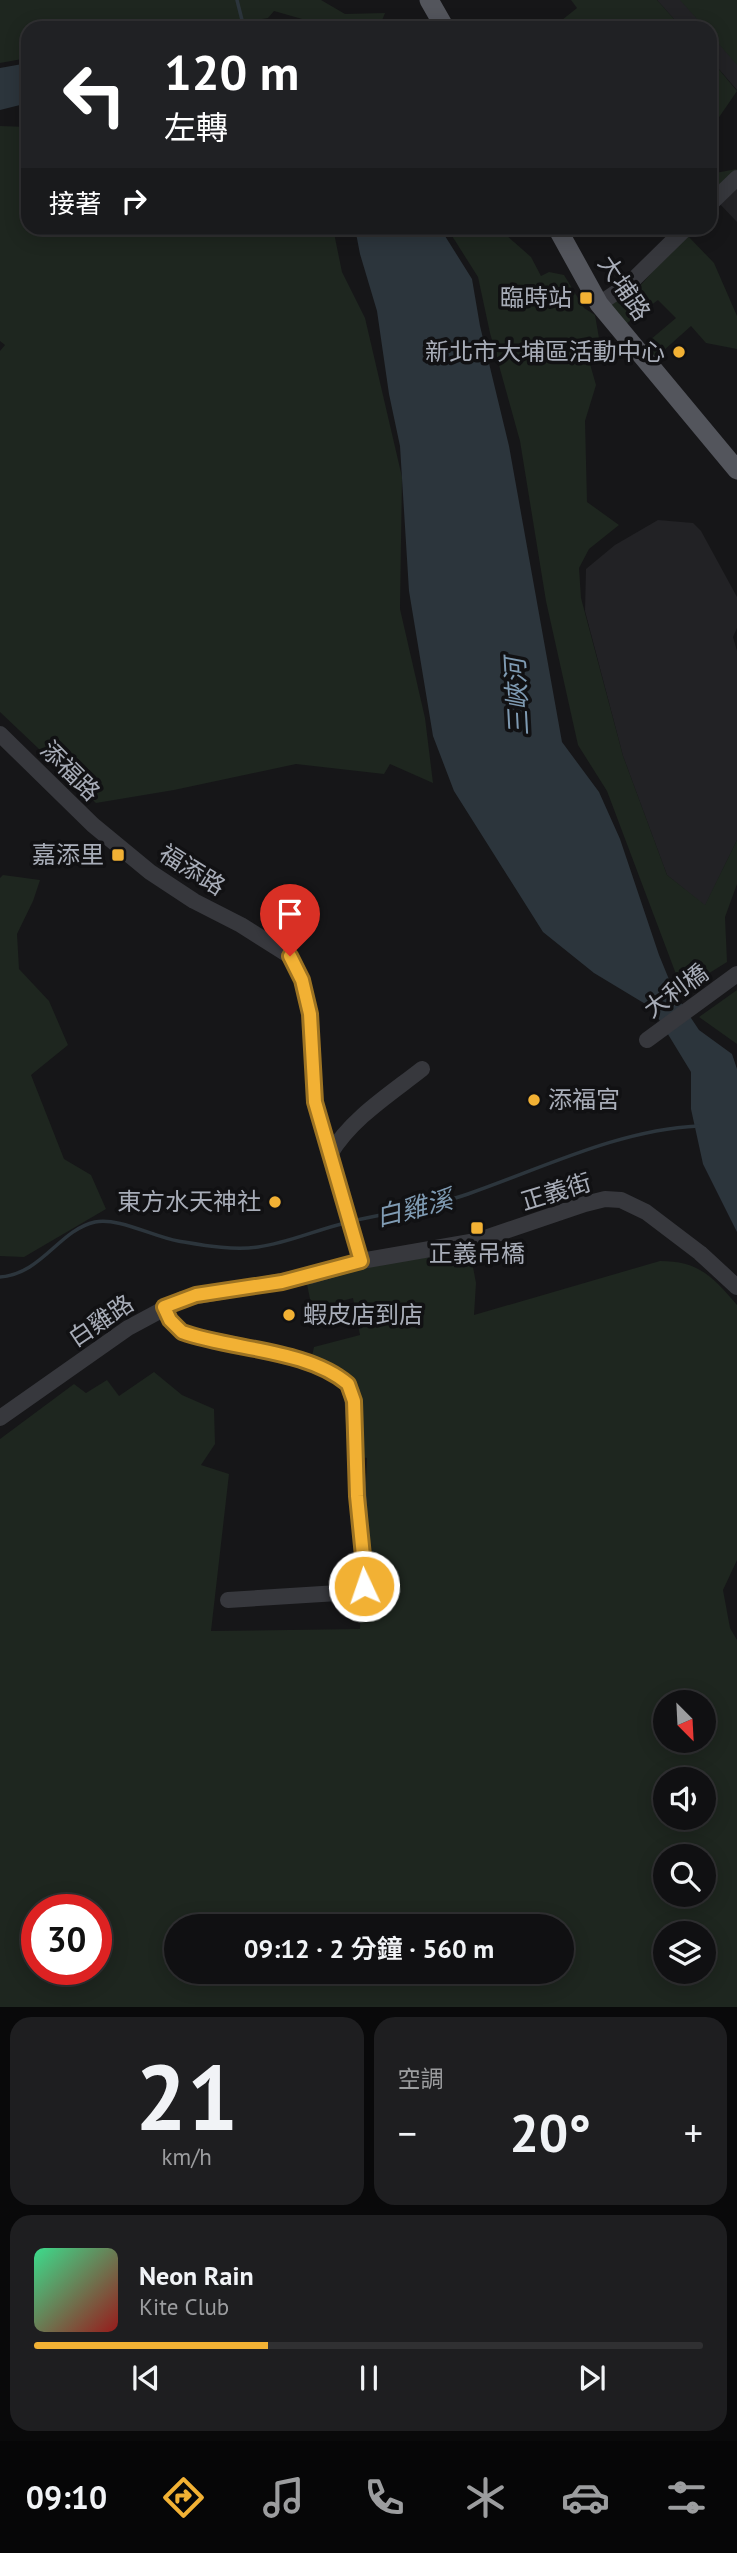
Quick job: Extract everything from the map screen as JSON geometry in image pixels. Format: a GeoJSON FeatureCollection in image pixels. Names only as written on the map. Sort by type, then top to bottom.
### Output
{"type":"FeatureCollection","features":[{"type":"Feature","properties":{"kind":"main road"},"geometry":{"type":"LineString","coordinates":[[429,0],[441,21]]}},
{"type":"Feature","properties":{"kind":"main road","name":"大埔路"},"geometry":{"type":"LineString","coordinates":[[566,235],[599,304],[737,470]]}},
{"type":"Feature","properties":{"kind":"street"},"geometry":{"type":"LineString","coordinates":[[717,197],[737,178]]}},
{"type":"Feature","properties":{"kind":"street"},"geometry":{"type":"LineString","coordinates":[[599,304],[630,283],[680,235]]}},
{"type":"Feature","properties":{"kind":"street","name":"添福路"},"geometry":{"type":"LineString","coordinates":[[0,734],[110,841]]}},
{"type":"Feature","properties":{"kind":"street","name":"福添路"},"geometry":{"type":"LineString","coordinates":[[110,841],[194,901],[241,925],[290,956],[302,980],[310,1014],[315,1102],[330,1154]]}},
{"type":"Feature","properties":{"kind":"street","name":"大利橋"},"geometry":{"type":"LineString","coordinates":[[646,1040],[734,976]]}},
{"type":"Feature","properties":{"kind":"street"},"geometry":{"type":"LineString","coordinates":[[361,1261],[330,1154],[339,1138],[360,1117],[422,1069]]}},
{"type":"Feature","properties":{"kind":"street","name":"正義街"},"geometry":{"type":"LineString","coordinates":[[361,1261],[476,1241],[585,1204],[605,1199],[621,1200],[646,1212],[700,1253],[737,1287]]}},
{"type":"Feature","properties":{"kind":"street","name":"白雞路"},"geometry":{"type":"LineString","coordinates":[[0,1418],[128,1328],[164,1307],[196,1295],[282,1282],[361,1261]]}},
{"type":"Feature","properties":{"kind":"street"},"geometry":{"type":"LineString","coordinates":[[164,1307],[170,1320],[182,1332],[292,1358],[340,1377],[352,1392],[364,1586],[354,1592],[228,1600]]}},
{"type":"Feature","properties":{"kind":"shaded area"},"geometry":{"type":"Polygon","coordinates":[[[0,0],[321,0],[345,14],[385,13],[382,21],[309,21],[274,11],[268,18],[251,21],[21,21],[21,59],[0,63],[0,0]]]}},
{"type":"Feature","properties":{"kind":"shaded area"},"geometry":{"type":"Polygon","coordinates":[[[571,0],[657,0],[676,21],[561,21],[577,8],[571,0]]]}},
{"type":"Feature","properties":{"kind":"shaded area"},"geometry":{"type":"Polygon","coordinates":[[[657,0],[737,0],[737,90],[717,67],[717,21],[676,21],[657,0]]]}},
{"type":"Feature","properties":{"kind":"shaded area"},"geometry":{"type":"Polygon","coordinates":[[[680,0],[737,0],[737,65],[717,42],[717,21],[699,21],[680,0]]]}},
{"type":"Feature","properties":{"kind":"shaded area"},"geometry":{"type":"Polygon","coordinates":[[[717,67],[737,91],[717,120],[717,67]]]}},
{"type":"Feature","properties":{"kind":"shaded area"},"geometry":{"type":"Polygon","coordinates":[[[0,126],[21,127],[21,235],[334,235],[342,272],[365,318],[402,477],[400,609],[425,718],[433,783],[390,764],[384,774],[296,764],[174,790],[96,803],[0,712],[0,351],[5,345],[0,341],[0,126]]]}},
{"type":"Feature","properties":{"kind":"shaded area"},"geometry":{"type":"Polygon","coordinates":[[[737,169],[717,190],[717,173],[737,169]]]}},
{"type":"Feature","properties":{"kind":"shaded area"},"geometry":{"type":"Polygon","coordinates":[[[737,184],[737,222],[718,202],[737,184]]]}},
{"type":"Feature","properties":{"kind":"shaded area"},"geometry":{"type":"Polygon","coordinates":[[[451,235],[506,235],[531,257],[541,276],[549,272],[564,275],[584,308],[595,315],[600,344],[590,364],[596,385],[585,421],[587,502],[619,525],[589,549],[579,568],[581,598],[623,756],[667,875],[705,905],[737,840],[737,884],[725,917],[727,962],[682,990],[607,791],[578,745],[546,601],[520,441],[490,333],[478,277],[451,235]]]}},
{"type":"Feature","properties":{"kind":"shaded area"},"geometry":{"type":"Polygon","coordinates":[[[687,235],[714,263],[737,316],[737,349],[706,343],[691,326],[653,360],[643,346],[676,318],[658,300],[626,324],[607,305],[639,287],[687,235]]]}},
{"type":"Feature","properties":{"kind":"shaded area"},"geometry":{"type":"Polygon","coordinates":[[[658,520],[693,523],[701,531],[737,597],[737,628],[733,637],[737,651],[737,840],[705,906],[667,875],[623,756],[585,611],[586,569],[615,545],[658,520]]]}},
{"type":"Feature","properties":{"kind":"shaded area"},"geometry":{"type":"Polygon","coordinates":[[[3,875],[40,880],[17,934],[19,969],[49,1001],[68,1045],[31,1075],[64,1159],[91,1175],[106,1209],[24,1257],[0,1256],[0,878],[3,875]]]}},
{"type":"Feature","properties":{"kind":"shaded area"},"geometry":{"type":"Polygon","coordinates":[[[737,990],[737,1044],[699,1017],[737,990]]]}},
{"type":"Feature","properties":{"kind":"shaded area"},"geometry":{"type":"Polygon","coordinates":[[[470,1251],[476,1283],[474,1315],[660,1261],[685,1264],[704,1272],[737,1305],[737,1560],[723,1590],[730,1628],[737,1640],[737,2007],[0,2007],[0,1439],[74,1384],[86,1393],[107,1380],[119,1396],[154,1372],[182,1395],[214,1409],[215,1444],[201,1465],[229,1474],[211,1631],[360,1629],[367,1458],[361,1457],[360,1396],[355,1380],[347,1371],[312,1356],[314,1347],[360,1335],[353,1298],[312,1309],[307,1284],[362,1267],[470,1251]]]}},
{"type":"Feature","properties":{"kind":"water"},"geometry":{"type":"Polygon","coordinates":[[[21,64],[21,105],[0,110],[0,68],[21,64]]]}},
{"type":"Feature","properties":{"kind":"water","name":"三峽河"},"geometry":{"type":"Polygon","coordinates":[[[356,235],[444,235],[472,279],[480,326],[509,446],[562,742],[599,792],[620,839],[675,994],[699,1030],[732,1054],[737,1069],[737,1232],[703,1164],[691,1109],[691,1072],[652,1008],[594,973],[543,932],[454,791],[433,736],[409,591],[400,446],[389,394],[377,311],[356,235]]]}},
{"type":"Feature","properties":{"kind":"waterway"},"geometry":{"type":"LineString","coordinates":[[237,0],[242,21]]}},
{"type":"Feature","properties":{"kind":"waterway","name":"白雞溪"},"geometry":{"type":"LineString","coordinates":[[353,1221],[454,1199],[610,1142],[668,1129],[698,1126]]}},
{"type":"Feature","properties":{"kind":"waterway","name":"白雞溪"},"geometry":{"type":"LineString","coordinates":[[0,1277],[28,1268],[71,1234],[95,1222],[114,1222],[178,1241],[238,1248],[280,1243],[345,1223]]}},
{"type":"Feature","properties":{"kind":"place","name":"臨時站"},"geometry":{"type":"Point","coordinates":[586,298]}},
{"type":"Feature","properties":{"kind":"place","name":"新北市大埔區活動中心"},"geometry":{"type":"Point","coordinates":[679,352]}},
{"type":"Feature","properties":{"kind":"place","name":"嘉添里"},"geometry":{"type":"Point","coordinates":[118,855]}},
{"type":"Feature","properties":{"kind":"place","name":"添福宮"},"geometry":{"type":"Point","coordinates":[534,1100]}},
{"type":"Feature","properties":{"kind":"place","name":"東方水天神社"},"geometry":{"type":"Point","coordinates":[275,1202]}},
{"type":"Feature","properties":{"kind":"place","name":"正義吊橋"},"geometry":{"type":"Point","coordinates":[477,1228]}},
{"type":"Feature","properties":{"kind":"place","name":"蝦皮店到店"},"geometry":{"type":"Point","coordinates":[289,1315]}},
{"type":"Feature","properties":{"kind":"route"},"geometry":{"type":"LineString","coordinates":[[290,956],[302,980],[310,1014],[313,1082],[321,1128],[361,1261],[282,1282],[196,1295],[164,1307],[174,1326],[182,1332],[292,1358],[325,1370],[348,1384],[354,1401],[357,1496],[364,1586]]}}]}
